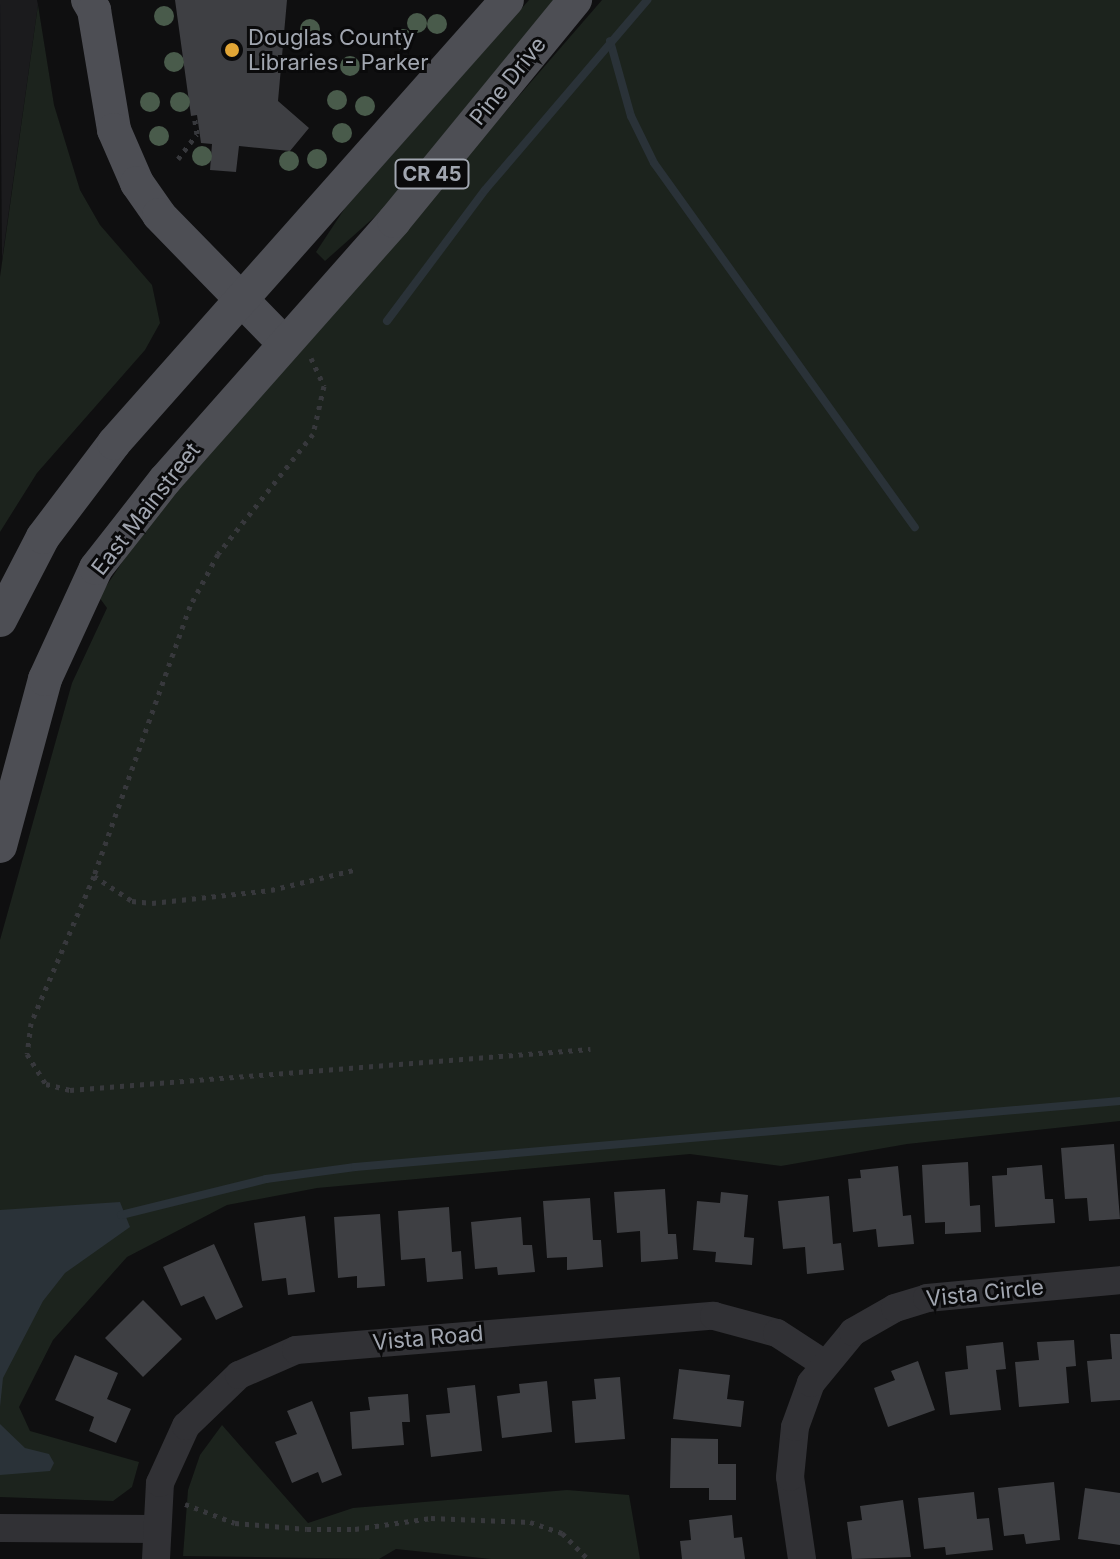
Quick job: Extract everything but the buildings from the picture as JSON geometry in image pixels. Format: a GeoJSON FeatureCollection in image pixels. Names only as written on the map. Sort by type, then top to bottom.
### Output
{"type":"FeatureCollection","features":[{"type":"Feature","properties":{"kind":"main road","name":"CR 45"},"geometry":{"type":"LineString","coordinates":[[242,300],[507,0]]}},
{"type":"Feature","properties":{"kind":"main road","name":"Pine Drive"},"geometry":{"type":"LineString","coordinates":[[285,344],[394,221],[575,0]]}},
{"type":"Feature","properties":{"kind":"main road"},"geometry":{"type":"LineString","coordinates":[[93,3],[112,118],[132,174],[159,215],[285,344]]}},
{"type":"Feature","properties":{"kind":"main road"},"geometry":{"type":"LineString","coordinates":[[0,620],[18,580],[68,501],[242,300]]}},
{"type":"Feature","properties":{"kind":"main road","name":"East Mainstreet"},"geometry":{"type":"LineString","coordinates":[[0,846],[45,679],[82,593],[124,528],[285,344]]}},
{"type":"Feature","properties":{"kind":"street","name":"Vista Circle"},"geometry":{"type":"LineString","coordinates":[[802,1559],[790,1477],[791,1447],[805,1395],[823,1363],[867,1322],[915,1300],[1120,1280]]}},
{"type":"Feature","properties":{"kind":"street","name":"Vista Road"},"geometry":{"type":"LineString","coordinates":[[156,1559],[155,1529],[160,1483],[192,1418],[239,1375],[296,1350],[714,1316],[777,1333],[823,1363]]}},
{"type":"Feature","properties":{"kind":"street"},"geometry":{"type":"LineString","coordinates":[[0,1528],[155,1529]]}},
{"type":"Feature","properties":{"kind":"path"},"geometry":{"type":"LineString","coordinates":[[178,159],[197,134],[194,116]]}},
{"type":"Feature","properties":{"kind":"path"},"geometry":{"type":"LineString","coordinates":[[285,344],[313,359],[321,371],[323,397],[313,434],[218,554],[190,606],[94,876],[26,1041],[38,1076],[57,1088],[590,1049]]}},
{"type":"Feature","properties":{"kind":"path"},"geometry":{"type":"LineString","coordinates":[[94,876],[132,901],[152,903],[271,890],[358,869]]}},
{"type":"Feature","properties":{"kind":"path"},"geometry":{"type":"LineString","coordinates":[[183,1493],[181,1502],[214,1518],[267,1526],[355,1529],[448,1517],[530,1522],[562,1533],[588,1559]]}},
{"type":"Feature","properties":{"kind":"shaded area"},"geometry":{"type":"Polygon","coordinates":[[[0,0],[37,0],[38,5],[2,260],[0,0]]]}},
{"type":"Feature","properties":{"kind":"shaded area"},"geometry":{"type":"Polygon","coordinates":[[[529,0],[554,0],[379,213],[325,261],[316,252],[345,208],[529,0]]]}},
{"type":"Feature","properties":{"kind":"shaded area"},"geometry":{"type":"Polygon","coordinates":[[[602,0],[1120,0],[1120,1121],[907,1144],[781,1166],[690,1154],[317,1188],[227,1205],[127,1257],[53,1340],[19,1407],[30,1431],[139,1462],[132,1487],[113,1501],[0,1497],[0,940],[72,683],[107,608],[99,597],[145,528],[602,0]]]}},
{"type":"Feature","properties":{"kind":"shaded area"},"geometry":{"type":"Polygon","coordinates":[[[38,5],[54,105],[80,190],[100,225],[152,285],[160,323],[145,350],[37,473],[0,532],[0,277],[38,5]]]}},
{"type":"Feature","properties":{"kind":"shaded area"},"geometry":{"type":"Polygon","coordinates":[[[120,1202],[130,1227],[65,1273],[43,1301],[3,1378],[0,1407],[0,1210],[120,1202]]]}},
{"type":"Feature","properties":{"kind":"shaded area"},"geometry":{"type":"Polygon","coordinates":[[[0,1424],[25,1448],[49,1454],[54,1463],[50,1471],[0,1475],[0,1424]]]}},
{"type":"Feature","properties":{"kind":"shaded area"},"geometry":{"type":"Polygon","coordinates":[[[222,1425],[308,1523],[353,1508],[567,1490],[629,1495],[640,1559],[491,1559],[396,1549],[379,1559],[183,1556],[188,1490],[200,1455],[222,1425]]]}},
{"type":"Feature","properties":{"kind":"waterway"},"geometry":{"type":"LineString","coordinates":[[387,321],[485,190],[647,0]]}},
{"type":"Feature","properties":{"kind":"waterway"},"geometry":{"type":"LineString","coordinates":[[610,41],[631,116],[654,163],[915,527]]}},
{"type":"Feature","properties":{"kind":"waterway"},"geometry":{"type":"LineString","coordinates":[[121,1215],[266,1179],[355,1167],[1120,1101]]}},
{"type":"Feature","properties":{"kind":"place","name":"Douglas County Libraries - Parker"},"geometry":{"type":"Point","coordinates":[232,50]}}]}
